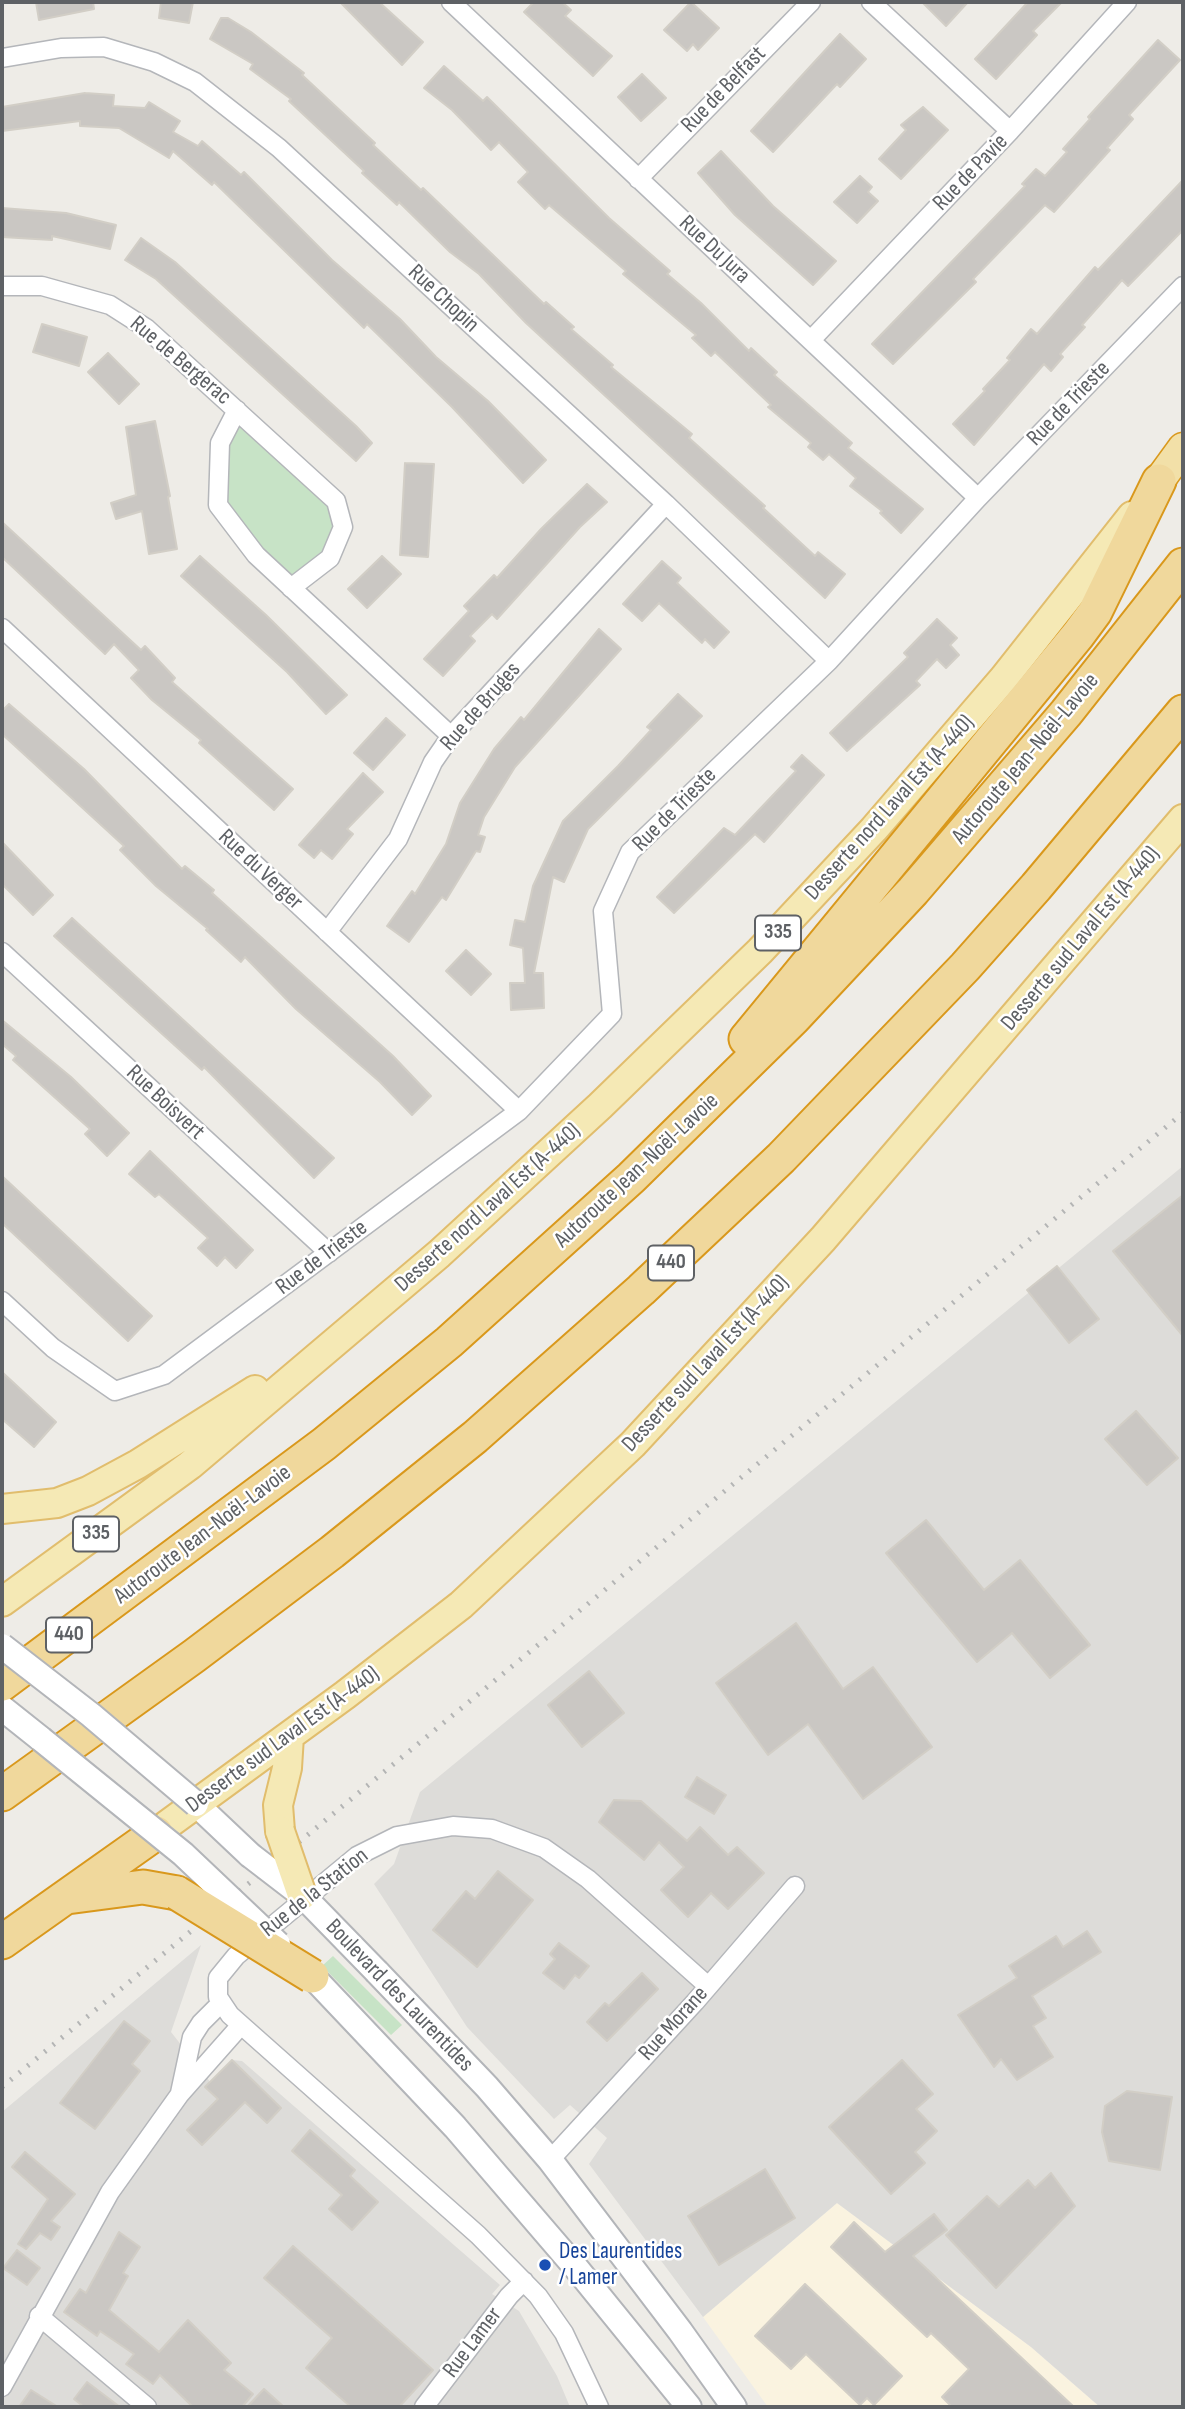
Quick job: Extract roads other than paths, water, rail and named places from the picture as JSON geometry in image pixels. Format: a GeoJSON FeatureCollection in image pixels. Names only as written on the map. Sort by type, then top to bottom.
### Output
{"type":"FeatureCollection","features":[{"type":"Feature","properties":{"kind":"highway","name":"Desserte nord Laval Est (A-440)"},"geometry":{"type":"LineString","coordinates":[[1159,481],[1183,448]]}},
{"type":"Feature","properties":{"kind":"highway"},"geometry":{"type":"LineString","coordinates":[[631,1178],[1079,635],[1095,612],[1159,481]]}},
{"type":"Feature","properties":{"kind":"highway","name":"Autoroute Jean-Noël-Lavoie"},"geometry":{"type":"LineString","coordinates":[[2,1684],[324,1444],[449,1342],[631,1178],[793,1019],[913,891],[1087,688],[1183,565]]}},
{"type":"Feature","properties":{"kind":"highway","name":"440"},"geometry":{"type":"LineString","coordinates":[[2,1794],[194,1656],[342,1544],[511,1406],[668,1266],[819,1120],[956,977],[1036,887],[1183,712]]}},
{"type":"Feature","properties":{"kind":"highway"},"geometry":{"type":"LineString","coordinates":[[2,1941],[65,1898],[115,1876],[156,1833]]}},
{"type":"Feature","properties":{"kind":"highway"},"geometry":{"type":"LineString","coordinates":[[115,1876],[143,1887],[177,1893],[312,1976]]}},
{"type":"Feature","properties":{"kind":"main road","name":"Desserte nord Laval Est (A-440)"},"geometry":{"type":"LineString","coordinates":[[343,1334],[406,1283],[534,1169],[794,916],[874,829],[1004,678],[1159,481]]}},
{"type":"Feature","properties":{"kind":"main road","name":"Desserte sud Laval Est (A-440)"},"geometry":{"type":"LineString","coordinates":[[156,1833],[461,1605],[552,1523],[663,1413],[823,1239],[1183,819]]}},
{"type":"Feature","properties":{"kind":"main road"},"geometry":{"type":"LineString","coordinates":[[2,1509],[57,1503],[106,1482],[343,1334]]}},
{"type":"Feature","properties":{"kind":"main road","name":"335"},"geometry":{"type":"LineString","coordinates":[[2,1602],[190,1465],[343,1334]]}},
{"type":"Feature","properties":{"kind":"main road","name":"Boulevard des Laurentides"},"geometry":{"type":"LineString","coordinates":[[2,1646],[91,1715],[250,1855],[302,1895],[377,1972],[487,2087],[550,2160],[734,2407]]}},
{"type":"Feature","properties":{"kind":"main road"},"geometry":{"type":"LineString","coordinates":[[2,1708],[210,1879],[381,2046],[578,2269],[689,2407]]}},
{"type":"Feature","properties":{"kind":"main road"},"geometry":{"type":"LineString","coordinates":[[289,1736],[278,1814],[280,1831],[302,1895]]}},
{"type":"Feature","properties":{"kind":"street","name":"Rue Du Jura"},"geometry":{"type":"LineString","coordinates":[[451,2],[978,498]]}},
{"type":"Feature","properties":{"kind":"street","name":"Rue de Belfast"},"geometry":{"type":"LineString","coordinates":[[638,179],[811,2]]}},
{"type":"Feature","properties":{"kind":"street"},"geometry":{"type":"LineString","coordinates":[[871,2],[1010,131]]}},
{"type":"Feature","properties":{"kind":"street","name":"Rue de Pavie"},"geometry":{"type":"LineString","coordinates":[[811,340],[1010,131],[1127,2]]}},
{"type":"Feature","properties":{"kind":"street","name":"Rue Chopin"},"geometry":{"type":"LineString","coordinates":[[2,58],[61,48],[104,47],[153,62],[195,82],[279,148],[666,505],[830,661]]}},
{"type":"Feature","properties":{"kind":"street","name":"Rue de Bergerac"},"geometry":{"type":"LineString","coordinates":[[2,286],[42,286],[110,305],[146,328],[336,501],[342,527],[330,558],[291,588]]}},
{"type":"Feature","properties":{"kind":"street","name":"Rue de Trieste"},"geometry":{"type":"LineString","coordinates":[[2,1301],[53,1348],[116,1391],[164,1375],[519,1111],[612,1014],[603,911],[630,852],[830,661],[978,498],[1183,286]]}},
{"type":"Feature","properties":{"kind":"street","name":"Rue de Bergerac"},"geometry":{"type":"LineString","coordinates":[[237,410],[220,443],[219,505],[256,555],[451,736]]}},
{"type":"Feature","properties":{"kind":"street","name":"Rue de Bruges"},"geometry":{"type":"LineString","coordinates":[[327,932],[398,839],[433,762],[451,736],[666,505]]}},
{"type":"Feature","properties":{"kind":"street","name":"Rue du Verger"},"geometry":{"type":"LineString","coordinates":[[2,628],[519,1111]]}},
{"type":"Feature","properties":{"kind":"street","name":"Rue Boisvert"},"geometry":{"type":"LineString","coordinates":[[2,952],[329,1253]]}},
{"type":"Feature","properties":{"kind":"street","name":"Rue de la Station"},"geometry":{"type":"LineString","coordinates":[[220,2004],[217,1984],[221,1972],[329,1876],[384,1841],[415,1831],[453,1826],[492,1829],[544,1848],[588,1879],[708,1986]]}},
{"type":"Feature","properties":{"kind":"street","name":"Rue Morane"},"geometry":{"type":"LineString","coordinates":[[550,2160],[795,1886]]}},
{"type":"Feature","properties":{"kind":"street"},"geometry":{"type":"LineString","coordinates":[[180,2094],[192,2037],[220,2004],[478,2235],[524,2281],[555,2319],[599,2407]]}},
{"type":"Feature","properties":{"kind":"street"},"geometry":{"type":"LineString","coordinates":[[2,2387],[110,2192],[180,2094],[242,2025]]}},
{"type":"Feature","properties":{"kind":"street","name":"Rue Lamer"},"geometry":{"type":"LineString","coordinates":[[424,2407],[509,2295],[524,2281]]}},
{"type":"Feature","properties":{"kind":"street"},"geometry":{"type":"LineString","coordinates":[[39,2316],[147,2407]]}},
{"type":"Feature","properties":{"kind":"railway"},"geometry":{"type":"LineString","coordinates":[[2,2087],[1183,1113]]}},
{"type":"Feature","properties":{"kind":"place","name":"Des Laurentides / Lamer"},"geometry":{"type":"Point","coordinates":[545,2265]}}]}
